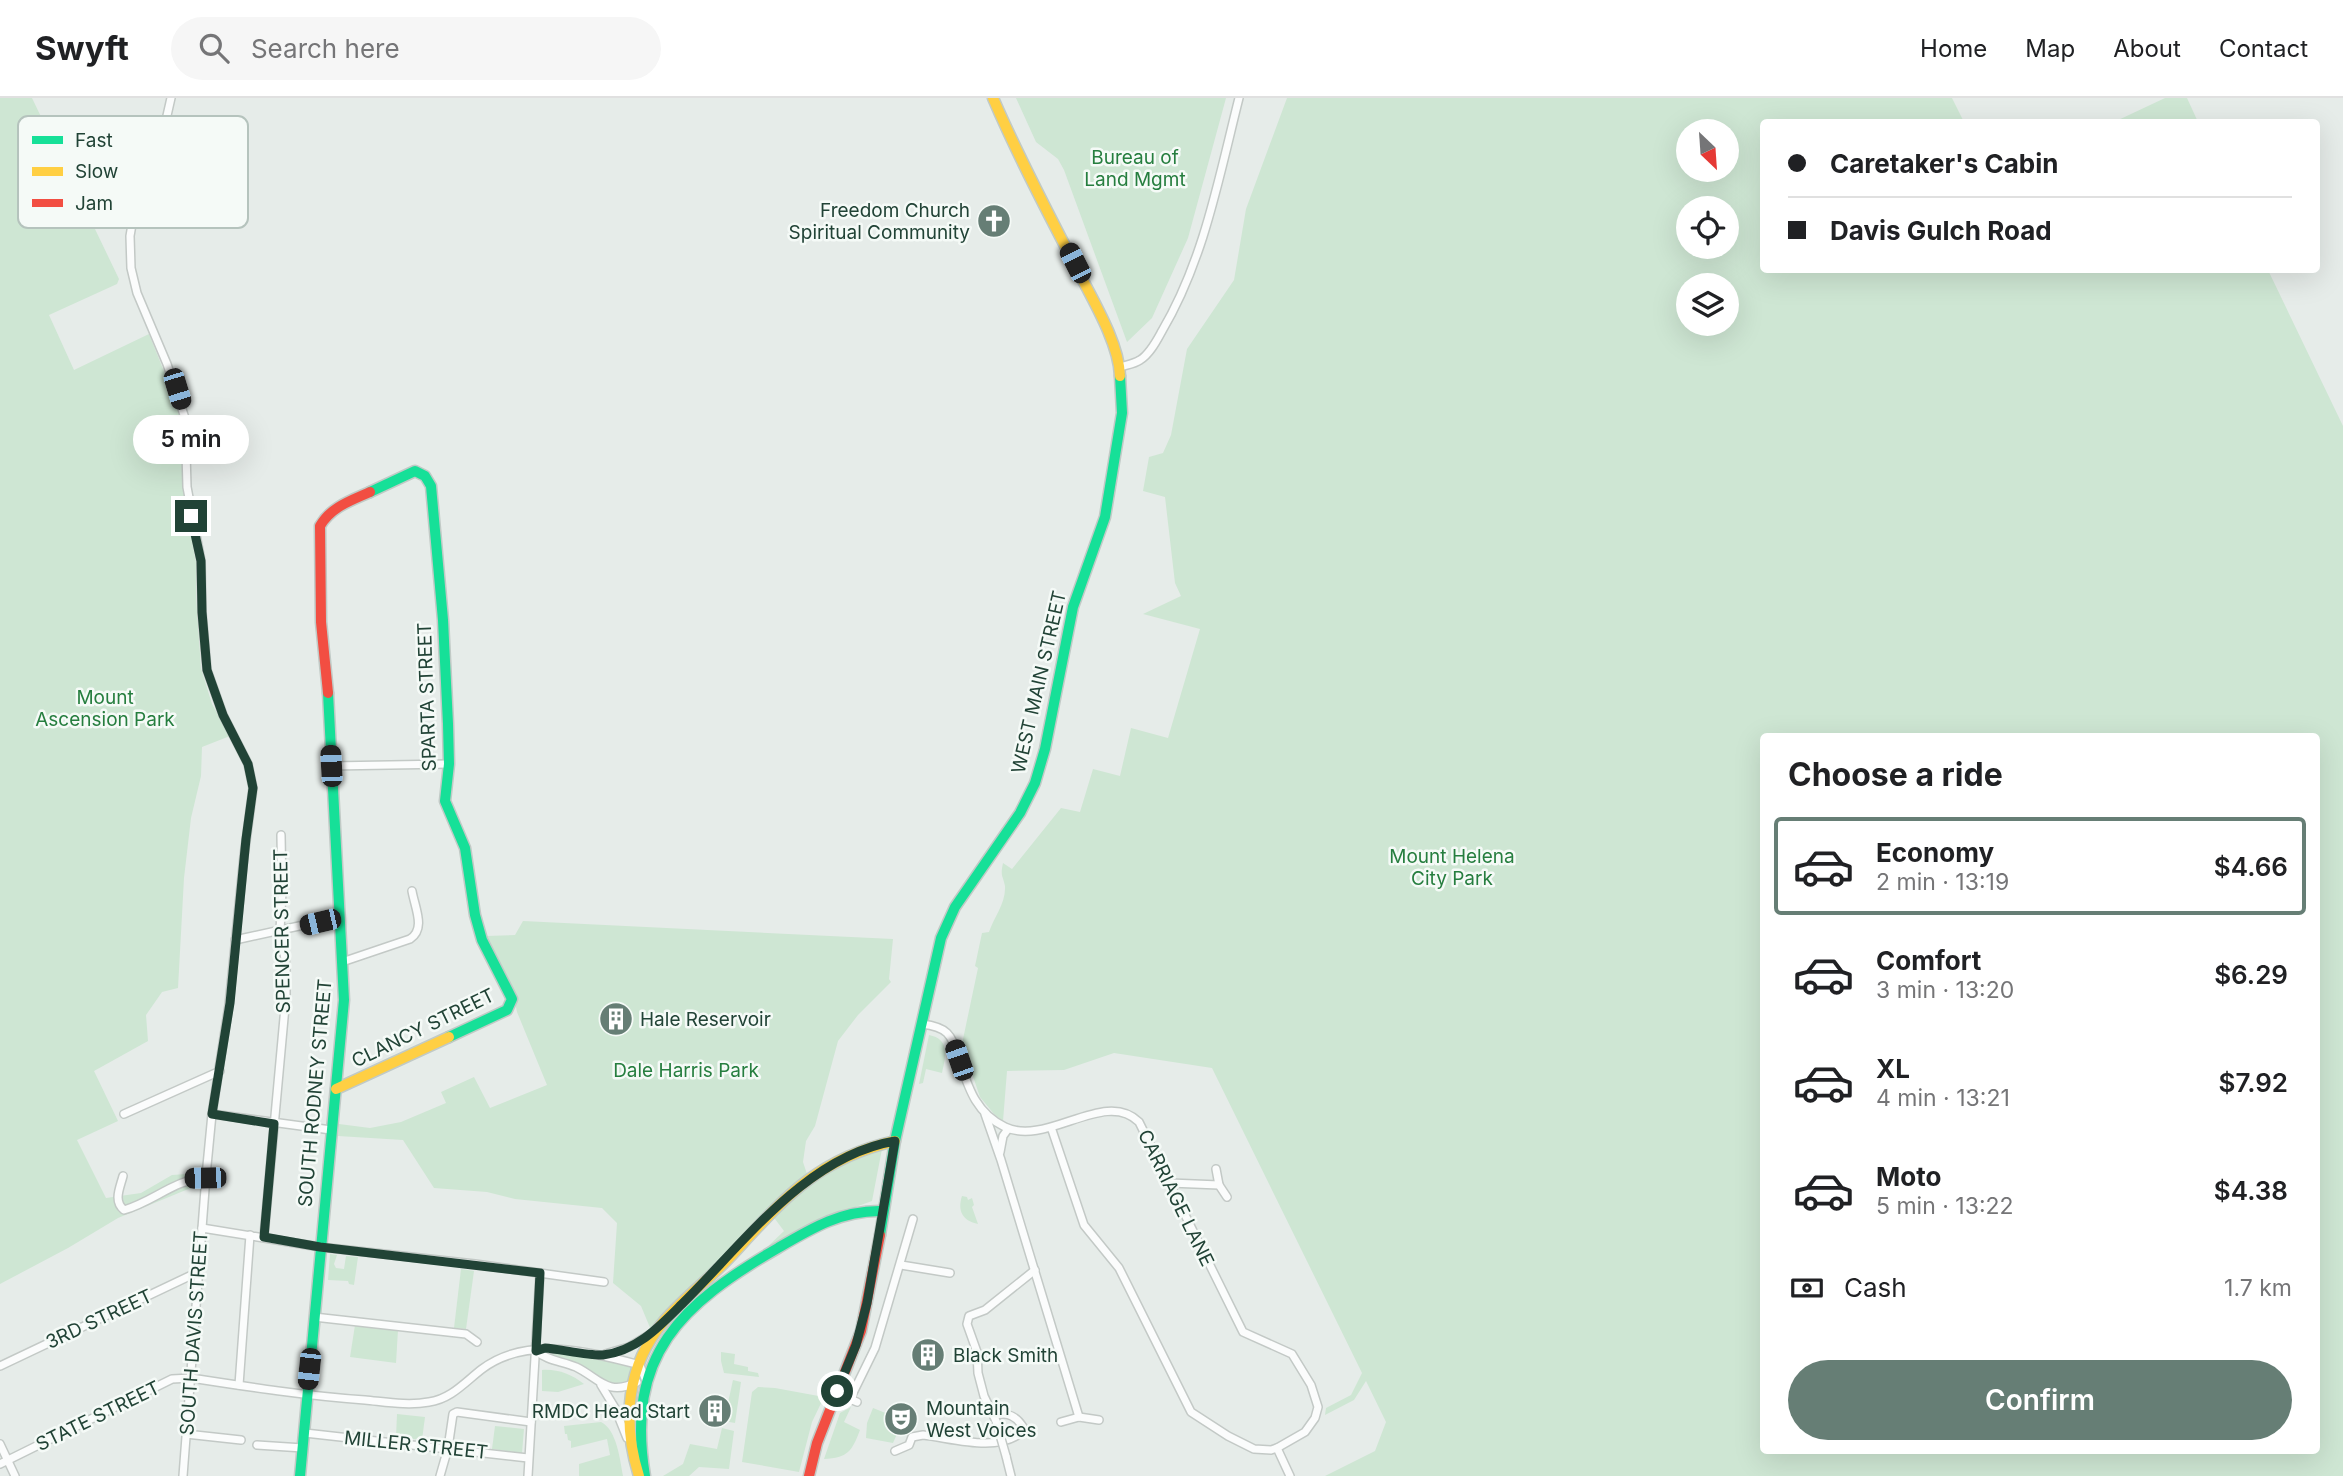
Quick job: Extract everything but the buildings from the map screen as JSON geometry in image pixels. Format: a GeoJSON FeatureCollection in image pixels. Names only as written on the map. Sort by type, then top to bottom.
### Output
{"type":"FeatureCollection","features":[{"type":"Feature","properties":{"kind":"street","name":"SOUTH DAVIS STREET"},"geometry":{"type":"LineString","coordinates":[[167,116],[171,98]]}},
{"type":"Feature","properties":{"kind":"street","name":"WEST MAIN STREET"},"geometry":{"type":"LineString","coordinates":[[809,1476],[832,1401],[861,1331],[895,1141],[941,938],[949,917],[1020,813],[1039,772],[1073,607],[1105,517],[1121,425],[1120,367],[1110,336],[1095,301],[1013,144],[993,98]]}},
{"type":"Feature","properties":{"kind":"street"},"geometry":{"type":"LineString","coordinates":[[1120,367],[1141,360],[1149,351],[1171,316],[1191,274],[1211,210],[1239,98]]}},
{"type":"Feature","properties":{"kind":"street","name":"SOUTH DAVIS STREET"},"geometry":{"type":"LineString","coordinates":[[132,228],[129,252],[137,293],[186,418],[187,486],[201,561],[207,670],[215,697],[245,757],[253,781],[230,1003],[212,1114],[205,1178],[191,1378],[181,1475]]}},
{"type":"Feature","properties":{"kind":"street","name":"SPARTA STREET"},"geometry":{"type":"LineString","coordinates":[[335,508],[415,471],[426,475],[431,483],[441,596],[449,764],[445,801],[464,848],[482,940],[508,991]]}},
{"type":"Feature","properties":{"kind":"street","name":"SOUTH RODNEY STREET"},"geometry":{"type":"LineString","coordinates":[[300,1476],[344,1000],[319,570],[320,526],[335,508]]}},
{"type":"Feature","properties":{"kind":"street"},"geometry":{"type":"LineString","coordinates":[[331,766],[449,764]]}},
{"type":"Feature","properties":{"kind":"street","name":"SPENCER STREET"},"geometry":{"type":"LineString","coordinates":[[264,1237],[286,996],[286,965],[280,931],[281,835]]}},
{"type":"Feature","properties":{"kind":"street"},"geometry":{"type":"LineString","coordinates":[[342,962],[410,939],[417,934],[420,927],[412,891]]}},
{"type":"Feature","properties":{"kind":"street"},"geometry":{"type":"LineString","coordinates":[[235,940],[340,917]]}},
{"type":"Feature","properties":{"kind":"street","name":"CLANCY STREET"},"geometry":{"type":"LineString","coordinates":[[336,1089],[507,1010],[512,999],[508,991]]}},
{"type":"Feature","properties":{"kind":"street"},"geometry":{"type":"LineString","coordinates":[[922,1024],[947,1033],[969,1089],[984,1113],[1001,1160],[1079,1417]]}},
{"type":"Feature","properties":{"kind":"street"},"geometry":{"type":"LineString","coordinates":[[124,1114],[220,1071]]}},
{"type":"Feature","properties":{"kind":"street","name":"CARRIAGE LANE"},"geometry":{"type":"LineString","coordinates":[[1008,1129],[1026,1131],[1051,1127],[1113,1110],[1128,1113],[1142,1128],[1243,1332],[1292,1354],[1311,1385],[1318,1407],[1315,1418],[1305,1432],[1278,1448]]}},
{"type":"Feature","properties":{"kind":"street"},"geometry":{"type":"LineString","coordinates":[[984,1113],[1008,1129],[1001,1142],[1001,1160]]}},
{"type":"Feature","properties":{"kind":"street"},"geometry":{"type":"LineString","coordinates":[[212,1114],[331,1130]]}},
{"type":"Feature","properties":{"kind":"street"},"geometry":{"type":"LineString","coordinates":[[1051,1127],[1084,1226],[1119,1268],[1191,1412],[1228,1436],[1254,1448],[1278,1448],[1290,1476]]}},
{"type":"Feature","properties":{"kind":"street"},"geometry":{"type":"LineString","coordinates":[[602,1355],[629,1347],[657,1330],[766,1216],[803,1185],[855,1152],[895,1141]]}},
{"type":"Feature","properties":{"kind":"street"},"geometry":{"type":"LineString","coordinates":[[1216,1170],[1219,1185],[1227,1197]]}},
{"type":"Feature","properties":{"kind":"street"},"geometry":{"type":"LineString","coordinates":[[123,1176],[118,1202],[124,1210],[140,1205],[191,1178],[205,1178]]}},
{"type":"Feature","properties":{"kind":"street"},"geometry":{"type":"LineString","coordinates":[[1170,1183],[1219,1185]]}},
{"type":"Feature","properties":{"kind":"street"},"geometry":{"type":"LineString","coordinates":[[645,1476],[639,1428],[647,1378],[678,1321],[727,1280],[806,1231],[848,1213],[882,1211]]}},
{"type":"Feature","properties":{"kind":"street"},"geometry":{"type":"LineString","coordinates":[[832,1401],[840,1405],[854,1401],[875,1348],[913,1219]]}},
{"type":"Feature","properties":{"kind":"street"},"geometry":{"type":"LineString","coordinates":[[202,1228],[320,1247],[604,1282]]}},
{"type":"Feature","properties":{"kind":"street"},"geometry":{"type":"LineString","coordinates":[[240,1385],[250,1235]]}},
{"type":"Feature","properties":{"kind":"street"},"geometry":{"type":"LineString","coordinates":[[901,1265],[950,1272]]}},
{"type":"Feature","properties":{"kind":"street"},"geometry":{"type":"LineString","coordinates":[[1012,1476],[996,1418],[984,1396],[978,1373],[977,1352],[967,1324],[969,1316],[985,1310],[1035,1270]]}},
{"type":"Feature","properties":{"kind":"street","name":"3RD STREET"},"geometry":{"type":"LineString","coordinates":[[0,1366],[198,1272]]}},
{"type":"Feature","properties":{"kind":"street"},"geometry":{"type":"LineString","coordinates":[[528,1476],[540,1273]]}},
{"type":"Feature","properties":{"kind":"street"},"geometry":{"type":"LineString","coordinates":[[314,1317],[466,1334],[477,1342]]}},
{"type":"Feature","properties":{"kind":"street"},"geometry":{"type":"LineString","coordinates":[[629,1443],[629,1400],[640,1365],[657,1330]]}},
{"type":"Feature","properties":{"kind":"street"},"geometry":{"type":"LineString","coordinates":[[536,1351],[545,1348],[602,1355],[640,1365],[647,1378]]}},
{"type":"Feature","properties":{"kind":"street"},"geometry":{"type":"LineString","coordinates":[[536,1351],[545,1359],[579,1368],[601,1385],[615,1408],[639,1476]]}},
{"type":"Feature","properties":{"kind":"street","name":"STATE STREET"},"geometry":{"type":"LineString","coordinates":[[4,1462],[173,1379],[191,1378],[307,1396],[411,1404],[431,1402],[448,1395],[483,1368],[505,1356],[536,1351]]}},
{"type":"Feature","properties":{"kind":"street"},"geometry":{"type":"LineString","coordinates":[[601,1385],[616,1387],[647,1378]]}},
{"type":"Feature","properties":{"kind":"street"},"geometry":{"type":"LineString","coordinates":[[440,1476],[453,1414],[457,1412],[531,1422]]}},
{"type":"Feature","properties":{"kind":"street"},"geometry":{"type":"LineString","coordinates":[[895,1451],[909,1445],[912,1437],[930,1436],[988,1442],[1008,1440],[1022,1432],[1023,1427],[1016,1418],[1010,1415],[996,1418]]}},
{"type":"Feature","properties":{"kind":"street"},"geometry":{"type":"LineString","coordinates":[[1061,1422],[1079,1417],[1099,1420]]}},
{"type":"Feature","properties":{"kind":"street","name":"MILLER STREET"},"geometry":{"type":"LineString","coordinates":[[305,1433],[528,1458]]}},
{"type":"Feature","properties":{"kind":"street"},"geometry":{"type":"LineString","coordinates":[[186,1434],[241,1440]]}},
{"type":"Feature","properties":{"kind":"street"},"geometry":{"type":"LineString","coordinates":[[0,1444],[4,1462],[15,1476]]}},
{"type":"Feature","properties":{"kind":"street"},"geometry":{"type":"LineString","coordinates":[[257,1444],[303,1448]]}},
{"type":"Feature","properties":{"kind":"green space","name":"Mount Ascension Park"},"geometry":{"type":"Polygon","coordinates":[[[0,98],[32,98],[41,116],[18,116],[18,228],[94,228],[119,279],[117,284],[49,315],[74,370],[149,334],[183,419],[182,461],[196,562],[201,668],[212,704],[230,736],[202,747],[201,776],[191,818],[184,878],[178,988],[162,992],[146,1015],[148,1041],[94,1071],[118,1121],[77,1140],[106,1198],[141,1193],[172,1175],[201,1173],[198,1185],[118,1218],[0,1284],[0,98]]]}},
{"type":"Feature","properties":{"kind":"green space","name":"Bureau of Land Mgmt"},"geometry":{"type":"Polygon","coordinates":[[[1016,98],[1226,98],[1188,238],[1152,318],[1127,342],[1064,170],[1058,159],[1036,142],[1016,98]]]}},
{"type":"Feature","properties":{"kind":"green space","name":"Mount Helena City Park"},"geometry":{"type":"Polygon","coordinates":[[[1287,98],[1952,98],[1962,119],[1760,119],[1760,273],[2269,273],[2343,426],[2343,1476],[1325,1476],[1375,1451],[1386,1422],[1366,1381],[1354,1400],[1325,1415],[1326,1408],[1351,1395],[1362,1373],[1212,1068],[1114,1053],[1064,1070],[1007,1071],[1003,1121],[980,1097],[962,1044],[978,968],[975,966],[982,933],[989,932],[1004,898],[1003,863],[1012,869],[1061,808],[1080,812],[1093,769],[1120,776],[1131,728],[1168,738],[1200,629],[1143,614],[1181,596],[1175,583],[1165,497],[1143,491],[1149,457],[1163,453],[1171,435],[1187,349],[1234,280],[1246,209],[1287,98]]]}},
{"type":"Feature","properties":{"kind":"green space"},"geometry":{"type":"Polygon","coordinates":[[[2165,98],[2187,98],[2197,119],[2120,119],[2165,98]]]}},
{"type":"Feature","properties":{"kind":"green space","name":"Dale Harris Park"},"geometry":{"type":"Polygon","coordinates":[[[523,921],[893,939],[889,979],[891,982],[858,1015],[838,1041],[815,1126],[806,1141],[803,1162],[808,1177],[651,1330],[641,1306],[613,1283],[617,1223],[602,1208],[515,1199],[487,1192],[434,1188],[403,1140],[338,1136],[339,1124],[370,1128],[401,1122],[446,1103],[441,1092],[474,1077],[490,1108],[547,1085],[517,1012],[514,998],[486,936],[515,935],[523,921]]]}},
{"type":"Feature","properties":{"kind":"green space"},"geometry":{"type":"Polygon","coordinates":[[[929,1035],[940,1040],[945,1049],[942,1073],[926,1069],[923,1083],[919,1084],[929,1035]]]}},
{"type":"Feature","properties":{"kind":"green space"},"geometry":{"type":"Polygon","coordinates":[[[882,1149],[872,1201],[825,1218],[761,1253],[784,1231],[772,1215],[797,1194],[836,1168],[882,1149]]]}},
{"type":"Feature","properties":{"kind":"green space"},"geometry":{"type":"Polygon","coordinates":[[[962,1196],[968,1200],[972,1198],[978,1224],[962,1214],[962,1196]]]}},
{"type":"Feature","properties":{"kind":"green space"},"geometry":{"type":"Polygon","coordinates":[[[330,1254],[337,1255],[334,1264],[336,1268],[344,1269],[346,1256],[358,1257],[354,1285],[348,1281],[328,1280],[330,1254]]]}},
{"type":"Feature","properties":{"kind":"green space"},"geometry":{"type":"Polygon","coordinates":[[[461,1269],[474,1271],[466,1329],[454,1328],[461,1269]]]}},
{"type":"Feature","properties":{"kind":"green space"},"geometry":{"type":"Polygon","coordinates":[[[355,1325],[398,1330],[396,1363],[350,1357],[355,1325]]]}},
{"type":"Feature","properties":{"kind":"green space"},"geometry":{"type":"Polygon","coordinates":[[[547,1352],[623,1363],[632,1366],[634,1370],[629,1379],[615,1384],[570,1360],[546,1354],[547,1352]]]}},
{"type":"Feature","properties":{"kind":"green space"},"geometry":{"type":"Polygon","coordinates":[[[721,1352],[735,1354],[734,1364],[748,1367],[748,1371],[758,1373],[759,1377],[724,1373],[721,1352]]]}},
{"type":"Feature","properties":{"kind":"green space"},"geometry":{"type":"Polygon","coordinates":[[[542,1370],[564,1373],[584,1384],[558,1392],[542,1391],[542,1370]]]}},
{"type":"Feature","properties":{"kind":"green space"},"geometry":{"type":"Polygon","coordinates":[[[733,1380],[741,1382],[735,1423],[724,1421],[733,1380]]]}},
{"type":"Feature","properties":{"kind":"green space"},"geometry":{"type":"Polygon","coordinates":[[[758,1387],[824,1397],[812,1422],[799,1472],[742,1462],[752,1392],[758,1387]]]}},
{"type":"Feature","properties":{"kind":"green space"},"geometry":{"type":"Polygon","coordinates":[[[851,1407],[844,1422],[860,1430],[854,1443],[844,1455],[824,1459],[840,1413],[851,1407]]]}},
{"type":"Feature","properties":{"kind":"green space"},"geometry":{"type":"Polygon","coordinates":[[[873,1408],[888,1414],[900,1427],[893,1443],[866,1438],[867,1423],[873,1408]]]}},
{"type":"Feature","properties":{"kind":"green space"},"geometry":{"type":"Polygon","coordinates":[[[397,1414],[425,1417],[422,1440],[396,1437],[397,1414]]]}},
{"type":"Feature","properties":{"kind":"green space"},"geometry":{"type":"Polygon","coordinates":[[[601,1422],[614,1438],[623,1476],[579,1476],[579,1464],[610,1455],[607,1439],[571,1448],[571,1441],[565,1434],[564,1426],[601,1422]]]}},
{"type":"Feature","properties":{"kind":"green space"},"geometry":{"type":"Polygon","coordinates":[[[495,1426],[524,1429],[522,1453],[492,1449],[495,1426]]]}},
{"type":"Feature","properties":{"kind":"green space"},"geometry":{"type":"Polygon","coordinates":[[[722,1428],[734,1431],[729,1469],[699,1467],[689,1476],[663,1476],[683,1464],[690,1444],[717,1449],[722,1428]]]}},
{"type":"Feature","properties":{"kind":"traffic: fast"},"geometry":{"type":"LineString","coordinates":[[880,1235],[895,1141],[941,938],[955,907],[1020,813],[1035,783],[1045,749],[1073,607],[1105,517],[1122,413],[1120,376]]}},
{"type":"Feature","properties":{"kind":"traffic: fast"},"geometry":{"type":"LineString","coordinates":[[370,492],[415,471],[425,476],[431,486],[443,620],[448,724],[449,764],[445,801],[465,848],[475,915],[482,940],[512,999],[507,1010],[449,1037]]}},
{"type":"Feature","properties":{"kind":"traffic: fast"},"geometry":{"type":"LineString","coordinates":[[300,1476],[344,1000],[328,693]]}},
{"type":"Feature","properties":{"kind":"traffic: fast"},"geometry":{"type":"LineString","coordinates":[[645,1476],[641,1434],[644,1397],[653,1365],[668,1338],[688,1313],[713,1290],[803,1234],[840,1217],[867,1211],[882,1211]]}},
{"type":"Feature","properties":{"kind":"traffic: slow"},"geometry":{"type":"LineString","coordinates":[[993,98],[1103,320],[1115,349],[1120,376]]}},
{"type":"Feature","properties":{"kind":"traffic: slow"},"geometry":{"type":"LineString","coordinates":[[336,1089],[449,1037]]}},
{"type":"Feature","properties":{"kind":"traffic: slow"},"geometry":{"type":"LineString","coordinates":[[639,1476],[630,1435],[629,1415],[635,1376],[651,1338],[664,1321],[802,1185],[843,1159],[895,1141]]}},
{"type":"Feature","properties":{"kind":"traffic: jam"},"geometry":{"type":"LineString","coordinates":[[328,693],[321,622],[320,526],[335,509],[370,492]]}},
{"type":"Feature","properties":{"kind":"traffic: jam"},"geometry":{"type":"LineString","coordinates":[[809,1476],[817,1443],[861,1331],[880,1235]]}},
{"type":"Feature","properties":{"kind":"place","name":"Freedom Church Spiritual Community"},"geometry":{"type":"Point","coordinates":[994,221]}},
{"type":"Feature","properties":{"kind":"place","name":"Hale Reservoir"},"geometry":{"type":"Point","coordinates":[616,1019]}},
{"type":"Feature","properties":{"kind":"place","name":"Black Smith"},"geometry":{"type":"Point","coordinates":[928,1355]}},
{"type":"Feature","properties":{"kind":"place","name":"RMDC Head Start"},"geometry":{"type":"Point","coordinates":[715,1411]}},
{"type":"Feature","properties":{"kind":"place","name":"Mountain West Voices"},"geometry":{"type":"Point","coordinates":[901,1419]}},
{"type":"Feature","properties":{"kind":"route"},"geometry":{"type":"LineString","coordinates":[[191,516],[201,561],[207,670],[223,715],[248,764],[253,788],[230,1003],[212,1114],[274,1124],[264,1237],[320,1247],[540,1273],[536,1351],[545,1348],[602,1355],[640,1342],[657,1330],[724,1263],[766,1216],[803,1185],[855,1152],[895,1141],[861,1331],[837,1391]]}}]}
